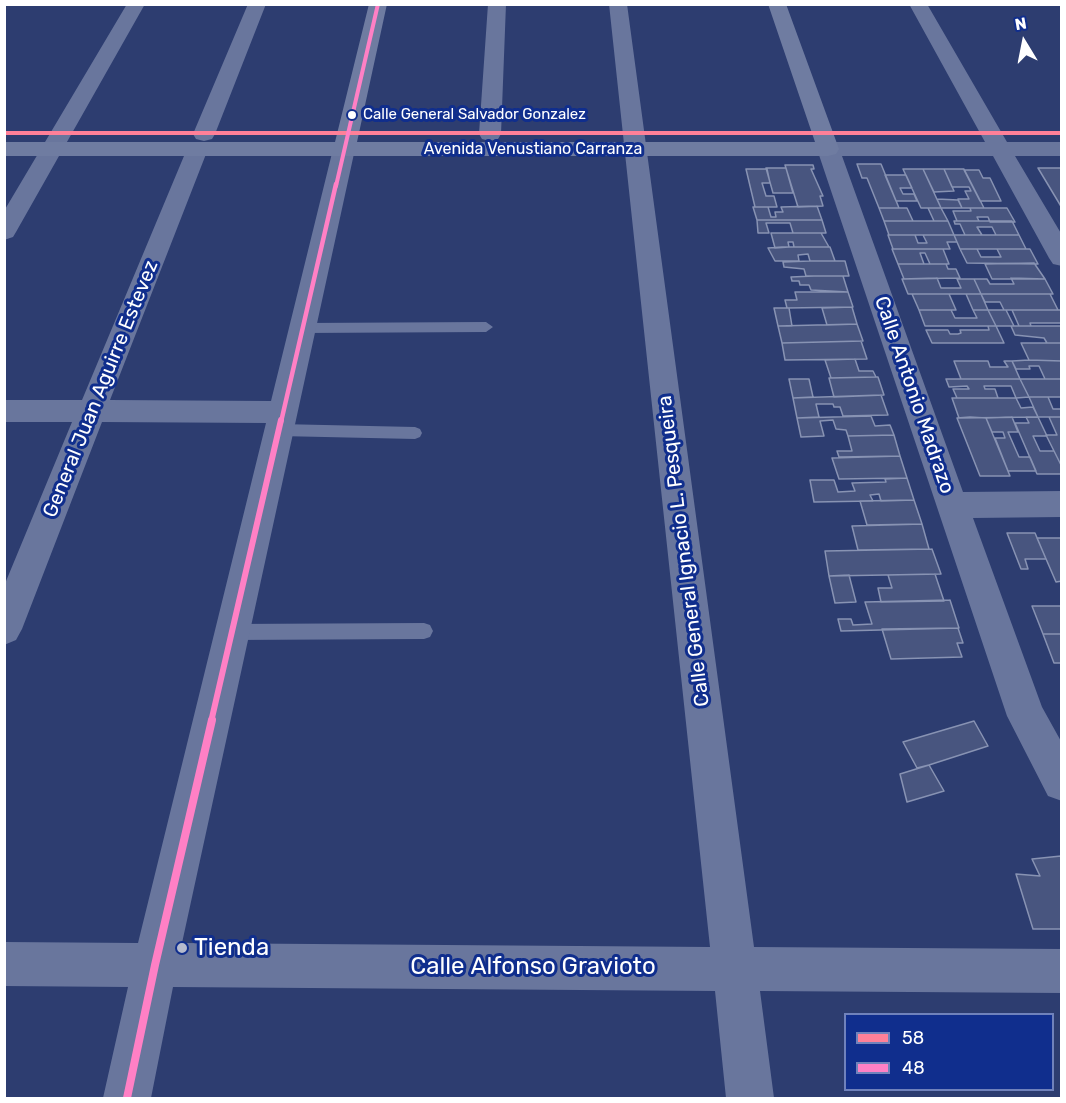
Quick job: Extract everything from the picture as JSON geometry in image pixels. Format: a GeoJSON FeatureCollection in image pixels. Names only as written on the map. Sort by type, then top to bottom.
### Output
{"type":"FeatureCollection","features":[{"type":"Feature","properties":{"kind":"street"},"geometry":{"type":"LineString","coordinates":[[4,232],[136,4]]}},
{"type":"Feature","properties":{"kind":"street","name":"General Juan Aguirre Estevez"},"geometry":{"type":"LineString","coordinates":[[4,628],[257,4]]}},
{"type":"Feature","properties":{"kind":"street"},"geometry":{"type":"LineString","coordinates":[[127,1098],[231,632],[378,4]]}},
{"type":"Feature","properties":{"kind":"street"},"geometry":{"type":"LineString","coordinates":[[490,134],[497,4]]}},
{"type":"Feature","properties":{"kind":"street","name":"Calle General Ignacio L. Pesqueira"},"geometry":{"type":"LineString","coordinates":[[618,4],[750,1098]]}},
{"type":"Feature","properties":{"kind":"street","name":"Calle Antonio Madrazo"},"geometry":{"type":"LineString","coordinates":[[777,4],[1026,716],[1062,782]]}},
{"type":"Feature","properties":{"kind":"street"},"geometry":{"type":"LineString","coordinates":[[918,4],[1062,258]]}},
{"type":"Feature","properties":{"kind":"street","name":"Avenida Venustiano Carranza"},"geometry":{"type":"LineString","coordinates":[[4,133],[56,141],[995,141],[1062,149]]}},
{"type":"Feature","properties":{"kind":"street","name":"Avenida Venustiano Carranza"},"geometry":{"type":"LineString","coordinates":[[995,141],[1062,133]]}},
{"type":"Feature","properties":{"kind":"street","name":"Avenida Venustiano Carranza"},"geometry":{"type":"LineString","coordinates":[[346,142],[490,134],[636,141]]}},
{"type":"Feature","properties":{"kind":"street","name":"Avenida Venustiano Carranza"},"geometry":{"type":"LineString","coordinates":[[4,149],[56,141]]}},
{"type":"Feature","properties":{"kind":"street"},"geometry":{"type":"LineString","coordinates":[[4,411],[92,411],[281,421]]}},
{"type":"Feature","properties":{"kind":"street"},"geometry":{"type":"LineString","coordinates":[[953,505],[1062,504]]}},
{"type":"Feature","properties":{"kind":"street","name":"Calle Alfonso Gravioto"},"geometry":{"type":"LineString","coordinates":[[4,964],[1062,972]]}},
{"type":"Feature","properties":{"kind":"lane"},"geometry":{"type":"LineString","coordinates":[[303,328],[486,327]]}},
{"type":"Feature","properties":{"kind":"lane"},"geometry":{"type":"LineString","coordinates":[[281,421],[416,433]]}},
{"type":"Feature","properties":{"kind":"lane"},"geometry":{"type":"LineString","coordinates":[[231,632],[424,631]]}},
{"type":"Feature","properties":{"kind":"building"},"geometry":{"type":"Polygon","coordinates":[[[857,164],[881,164],[899,208],[879,208],[867,178],[862,178],[857,164]]]}},
{"type":"Feature","properties":{"kind":"building"},"geometry":{"type":"Polygon","coordinates":[[[785,165],[813,165],[814,169],[811,169],[823,196],[820,196],[823,206],[798,207],[785,165]]]}},
{"type":"Feature","properties":{"kind":"building"},"geometry":{"type":"Polygon","coordinates":[[[766,168],[786,168],[793,193],[773,193],[766,168]]]}},
{"type":"Feature","properties":{"kind":"building"},"geometry":{"type":"Polygon","coordinates":[[[1038,168],[1062,168],[1062,208],[1038,168]]]}},
{"type":"Feature","properties":{"kind":"building"},"geometry":{"type":"Polygon","coordinates":[[[746,169],[767,169],[770,183],[762,183],[766,196],[774,196],[777,207],[755,207],[746,169]]]}},
{"type":"Feature","properties":{"kind":"building"},"geometry":{"type":"Polygon","coordinates":[[[903,169],[923,169],[941,208],[921,208],[903,169]]]}},
{"type":"Feature","properties":{"kind":"building"},"geometry":{"type":"Polygon","coordinates":[[[923,169],[944,169],[954,191],[934,192],[923,169]]]}},
{"type":"Feature","properties":{"kind":"building"},"geometry":{"type":"Polygon","coordinates":[[[944,169],[964,169],[984,208],[962,208],[958,199],[969,199],[965,191],[971,191],[969,187],[952,187],[944,169]]]}},
{"type":"Feature","properties":{"kind":"building"},"geometry":{"type":"Polygon","coordinates":[[[964,170],[979,170],[983,178],[990,178],[1001,201],[980,201],[964,170]]]}},
{"type":"Feature","properties":{"kind":"building"},"geometry":{"type":"Polygon","coordinates":[[[885,175],[906,175],[912,188],[900,188],[903,194],[914,194],[917,201],[896,201],[885,175]]]}},
{"type":"Feature","properties":{"kind":"building"},"geometry":{"type":"Polygon","coordinates":[[[937,199],[958,200],[962,208],[941,208],[937,199]]]}},
{"type":"Feature","properties":{"kind":"building"},"geometry":{"type":"Polygon","coordinates":[[[817,206],[822,220],[757,220],[753,207],[768,207],[771,217],[776,217],[775,212],[783,212],[781,207],[817,206]]]}},
{"type":"Feature","properties":{"kind":"building"},"geometry":{"type":"Polygon","coordinates":[[[879,208],[907,208],[913,221],[884,221],[879,208]]]}},
{"type":"Feature","properties":{"kind":"building"},"geometry":{"type":"Polygon","coordinates":[[[928,208],[941,208],[948,221],[934,221],[928,208]]]}},
{"type":"Feature","properties":{"kind":"building"},"geometry":{"type":"Polygon","coordinates":[[[970,208],[1007,208],[1015,222],[990,222],[988,217],[977,217],[979,221],[957,221],[953,211],[971,211],[970,208]]]}},
{"type":"Feature","properties":{"kind":"building"},"geometry":{"type":"Polygon","coordinates":[[[757,220],[822,220],[826,233],[793,233],[790,223],[766,223],[769,233],[758,233],[757,220]]]}},
{"type":"Feature","properties":{"kind":"building"},"geometry":{"type":"Polygon","coordinates":[[[884,221],[948,221],[954,235],[889,235],[884,221]]]}},
{"type":"Feature","properties":{"kind":"building"},"geometry":{"type":"Polygon","coordinates":[[[954,221],[1012,221],[1019,235],[996,235],[992,227],[977,227],[982,235],[965,235],[960,224],[955,224],[954,221]]]}},
{"type":"Feature","properties":{"kind":"building"},"geometry":{"type":"Polygon","coordinates":[[[771,233],[821,233],[829,247],[794,247],[793,242],[788,242],[789,247],[775,248],[771,233]]]}},
{"type":"Feature","properties":{"kind":"building"},"geometry":{"type":"Polygon","coordinates":[[[888,235],[915,235],[918,243],[927,243],[923,235],[954,235],[957,242],[947,242],[950,249],[893,249],[888,235]]]}},
{"type":"Feature","properties":{"kind":"building"},"geometry":{"type":"Polygon","coordinates":[[[954,235],[1019,235],[1026,249],[960,249],[954,235]]]}},
{"type":"Feature","properties":{"kind":"building"},"geometry":{"type":"Polygon","coordinates":[[[830,247],[835,261],[810,261],[808,254],[798,255],[799,261],[775,261],[768,248],[830,247]]]}},
{"type":"Feature","properties":{"kind":"building"},"geometry":{"type":"Polygon","coordinates":[[[892,249],[943,249],[949,264],[930,264],[925,253],[920,253],[924,264],[898,264],[892,249]]]}},
{"type":"Feature","properties":{"kind":"building"},"geometry":{"type":"Polygon","coordinates":[[[960,249],[977,249],[981,257],[1001,257],[997,249],[1030,249],[1038,264],[967,263],[960,249]]]}},
{"type":"Feature","properties":{"kind":"building"},"geometry":{"type":"Polygon","coordinates":[[[845,261],[849,276],[806,276],[804,269],[784,267],[783,262],[845,261]]]}},
{"type":"Feature","properties":{"kind":"building"},"geometry":{"type":"Polygon","coordinates":[[[1034,263],[1045,279],[992,279],[985,264],[1034,263]]]}},
{"type":"Feature","properties":{"kind":"building"},"geometry":{"type":"Polygon","coordinates":[[[898,264],[946,264],[948,269],[956,269],[960,278],[904,279],[898,264]]]}},
{"type":"Feature","properties":{"kind":"building"},"geometry":{"type":"Polygon","coordinates":[[[843,276],[848,292],[811,290],[809,285],[800,285],[799,281],[792,281],[791,277],[843,276]]]}},
{"type":"Feature","properties":{"kind":"building"},"geometry":{"type":"Polygon","coordinates":[[[937,278],[941,288],[961,288],[957,279],[974,279],[981,294],[908,294],[902,279],[937,278]]]}},
{"type":"Feature","properties":{"kind":"building"},"geometry":{"type":"Polygon","coordinates":[[[1011,278],[1045,279],[1053,294],[981,294],[974,279],[987,279],[990,284],[1014,284],[1011,278]]]}},
{"type":"Feature","properties":{"kind":"building"},"geometry":{"type":"Polygon","coordinates":[[[795,292],[848,292],[853,307],[787,308],[785,300],[797,300],[795,292]]]}},
{"type":"Feature","properties":{"kind":"building"},"geometry":{"type":"Polygon","coordinates":[[[912,294],[949,294],[956,310],[919,310],[912,294]]]}},
{"type":"Feature","properties":{"kind":"building"},"geometry":{"type":"Polygon","coordinates":[[[966,294],[981,294],[988,310],[973,310],[966,294]]]}},
{"type":"Feature","properties":{"kind":"building"},"geometry":{"type":"Polygon","coordinates":[[[981,294],[1050,294],[1058,310],[1004,310],[1000,302],[985,302],[981,294]]]}},
{"type":"Feature","properties":{"kind":"building"},"geometry":{"type":"Polygon","coordinates":[[[852,307],[857,324],[827,325],[822,308],[852,307]]]}},
{"type":"Feature","properties":{"kind":"building"},"geometry":{"type":"Polygon","coordinates":[[[774,308],[789,308],[792,326],[778,326],[774,308]]]}},
{"type":"Feature","properties":{"kind":"building"},"geometry":{"type":"Polygon","coordinates":[[[919,310],[951,310],[955,318],[977,318],[973,310],[988,310],[996,326],[925,326],[919,310]]]}},
{"type":"Feature","properties":{"kind":"building"},"geometry":{"type":"Polygon","coordinates":[[[988,310],[1006,310],[1014,326],[996,326],[988,310]]]}},
{"type":"Feature","properties":{"kind":"building"},"geometry":{"type":"Polygon","coordinates":[[[1012,310],[1062,310],[1062,323],[1030,323],[1031,326],[1019,326],[1012,310]]]}},
{"type":"Feature","properties":{"kind":"building"},"geometry":{"type":"Polygon","coordinates":[[[857,324],[863,341],[782,343],[778,326],[857,324]]]}},
{"type":"Feature","properties":{"kind":"building"},"geometry":{"type":"Polygon","coordinates":[[[988,326],[996,326],[1004,343],[932,343],[926,330],[948,330],[950,334],[958,334],[961,333],[960,330],[989,330],[988,326]]]}},
{"type":"Feature","properties":{"kind":"building"},"geometry":{"type":"Polygon","coordinates":[[[1011,326],[1062,326],[1062,343],[1047,343],[1044,338],[1015,335],[1011,326]]]}},
{"type":"Feature","properties":{"kind":"building"},"geometry":{"type":"Polygon","coordinates":[[[861,341],[867,359],[785,360],[782,343],[861,341]]]}},
{"type":"Feature","properties":{"kind":"building"},"geometry":{"type":"Polygon","coordinates":[[[1021,343],[1062,343],[1062,361],[1029,360],[1021,343]]]}},
{"type":"Feature","properties":{"kind":"building"},"geometry":{"type":"Polygon","coordinates":[[[855,359],[859,371],[873,371],[876,377],[831,378],[825,360],[855,359]]]}},
{"type":"Feature","properties":{"kind":"building"},"geometry":{"type":"Polygon","coordinates":[[[954,361],[988,361],[990,367],[1008,367],[1004,361],[1012,361],[1020,379],[961,379],[954,361]]]}},
{"type":"Feature","properties":{"kind":"building"},"geometry":{"type":"Polygon","coordinates":[[[1012,361],[1062,361],[1062,379],[1045,379],[1039,366],[1029,366],[1030,369],[1016,369],[1012,361]]]}},
{"type":"Feature","properties":{"kind":"building"},"geometry":{"type":"Polygon","coordinates":[[[878,377],[884,395],[834,397],[829,378],[878,377]]]}},
{"type":"Feature","properties":{"kind":"building"},"geometry":{"type":"Polygon","coordinates":[[[789,379],[809,379],[813,397],[793,398],[789,379]]]}},
{"type":"Feature","properties":{"kind":"building"},"geometry":{"type":"Polygon","coordinates":[[[946,379],[1020,379],[1029,397],[1016,398],[1011,386],[984,386],[985,389],[995,389],[998,398],[957,398],[953,389],[969,389],[967,386],[949,387],[946,379]]]}},
{"type":"Feature","properties":{"kind":"building"},"geometry":{"type":"Polygon","coordinates":[[[1020,379],[1062,379],[1062,397],[1029,397],[1020,379]]]}},
{"type":"Feature","properties":{"kind":"building"},"geometry":{"type":"Polygon","coordinates":[[[881,395],[888,415],[843,416],[840,407],[834,407],[833,404],[816,404],[819,417],[797,418],[793,398],[881,395]]]}},
{"type":"Feature","properties":{"kind":"building"},"geometry":{"type":"Polygon","coordinates":[[[1029,397],[1048,397],[1053,409],[1062,409],[1062,417],[1038,417],[1029,397]]]}},
{"type":"Feature","properties":{"kind":"building"},"geometry":{"type":"Polygon","coordinates":[[[952,398],[1016,398],[1021,408],[1033,407],[1038,417],[959,418],[952,398]]]}},
{"type":"Feature","properties":{"kind":"building"},"geometry":{"type":"Polygon","coordinates":[[[871,416],[875,426],[890,425],[894,435],[848,436],[846,430],[836,429],[833,420],[820,421],[824,436],[801,437],[797,418],[871,416]]]}},
{"type":"Feature","properties":{"kind":"building"},"geometry":{"type":"Polygon","coordinates":[[[1012,417],[1018,432],[1008,432],[1019,457],[1030,457],[1036,471],[1008,471],[995,438],[1005,438],[1003,432],[992,432],[986,418],[1012,417]]]}},
{"type":"Feature","properties":{"kind":"building"},"geometry":{"type":"Polygon","coordinates":[[[1026,417],[1038,417],[1047,436],[1033,436],[1040,451],[1054,451],[1062,467],[1062,474],[1037,474],[1015,423],[1029,423],[1026,417]]]}},
{"type":"Feature","properties":{"kind":"building"},"geometry":{"type":"Polygon","coordinates":[[[1049,417],[1062,417],[1062,467],[1046,435],[1057,435],[1049,417]]]}},
{"type":"Feature","properties":{"kind":"building"},"geometry":{"type":"Polygon","coordinates":[[[957,418],[986,418],[1010,476],[980,476],[957,418]]]}},
{"type":"Feature","properties":{"kind":"building"},"geometry":{"type":"Polygon","coordinates":[[[894,435],[900,456],[839,457],[837,451],[852,451],[848,436],[894,435]]]}},
{"type":"Feature","properties":{"kind":"building"},"geometry":{"type":"Polygon","coordinates":[[[900,456],[907,478],[839,479],[832,458],[900,456]]]}},
{"type":"Feature","properties":{"kind":"building"},"geometry":{"type":"Polygon","coordinates":[[[907,478],[914,500],[881,501],[879,494],[870,495],[873,501],[814,502],[810,480],[834,480],[838,492],[855,491],[852,483],[886,482],[885,479],[907,478]]]}},
{"type":"Feature","properties":{"kind":"building"},"geometry":{"type":"Polygon","coordinates":[[[914,500],[922,524],[867,525],[860,501],[914,500]]]}},
{"type":"Feature","properties":{"kind":"building"},"geometry":{"type":"Polygon","coordinates":[[[922,524],[929,549],[858,550],[852,526],[922,524]]]}},
{"type":"Feature","properties":{"kind":"building"},"geometry":{"type":"Polygon","coordinates":[[[1007,533],[1035,533],[1046,559],[1025,559],[1028,569],[1021,569],[1007,533]]]}},
{"type":"Feature","properties":{"kind":"building"},"geometry":{"type":"Polygon","coordinates":[[[1037,538],[1062,538],[1062,581],[1056,582],[1037,538]]]}},
{"type":"Feature","properties":{"kind":"building"},"geometry":{"type":"Polygon","coordinates":[[[932,549],[941,574],[829,576],[825,551],[932,549]]]}},
{"type":"Feature","properties":{"kind":"building"},"geometry":{"type":"Polygon","coordinates":[[[935,574],[944,601],[881,602],[878,588],[892,588],[888,575],[935,574]]]}},
{"type":"Feature","properties":{"kind":"building"},"geometry":{"type":"Polygon","coordinates":[[[849,575],[856,602],[835,603],[829,576],[849,575]]]}},
{"type":"Feature","properties":{"kind":"building"},"geometry":{"type":"Polygon","coordinates":[[[950,600],[959,628],[841,631],[838,619],[851,619],[853,625],[872,624],[865,602],[950,600]]]}},
{"type":"Feature","properties":{"kind":"building"},"geometry":{"type":"Polygon","coordinates":[[[1032,606],[1062,606],[1062,634],[1043,634],[1032,606]]]}},
{"type":"Feature","properties":{"kind":"building"},"geometry":{"type":"Polygon","coordinates":[[[958,628],[963,643],[957,643],[962,657],[891,659],[882,629],[958,628]]]}},
{"type":"Feature","properties":{"kind":"building"},"geometry":{"type":"Polygon","coordinates":[[[1043,634],[1062,634],[1062,663],[1054,663],[1043,634]]]}},
{"type":"Feature","properties":{"kind":"building"},"geometry":{"type":"Polygon","coordinates":[[[974,721],[988,746],[929,765],[917,768],[903,742],[974,721]]]}},
{"type":"Feature","properties":{"kind":"building"},"geometry":{"type":"Polygon","coordinates":[[[929,765],[944,791],[907,802],[900,774],[929,765]]]}},
{"type":"Feature","properties":{"kind":"building"},"geometry":{"type":"Polygon","coordinates":[[[1061,856],[1062,929],[1033,929],[1016,874],[1040,876],[1032,859],[1061,856]]]}},
{"type":"Feature","properties":{"kind":"transit line","name":"48"},"geometry":{"type":"LineString","coordinates":[[127,1098],[155,965],[378,4]]}},
{"type":"Feature","properties":{"kind":"transit line","name":"58"},"geometry":{"type":"LineString","coordinates":[[4,133],[1062,133]]}},
{"type":"Feature","properties":{"kind":"place","name":"Calle General Salvador Gonzalez"},"geometry":{"type":"Point","coordinates":[352,115]}},
{"type":"Feature","properties":{"kind":"place","name":"Tienda"},"geometry":{"type":"Point","coordinates":[182,948]}}]}
